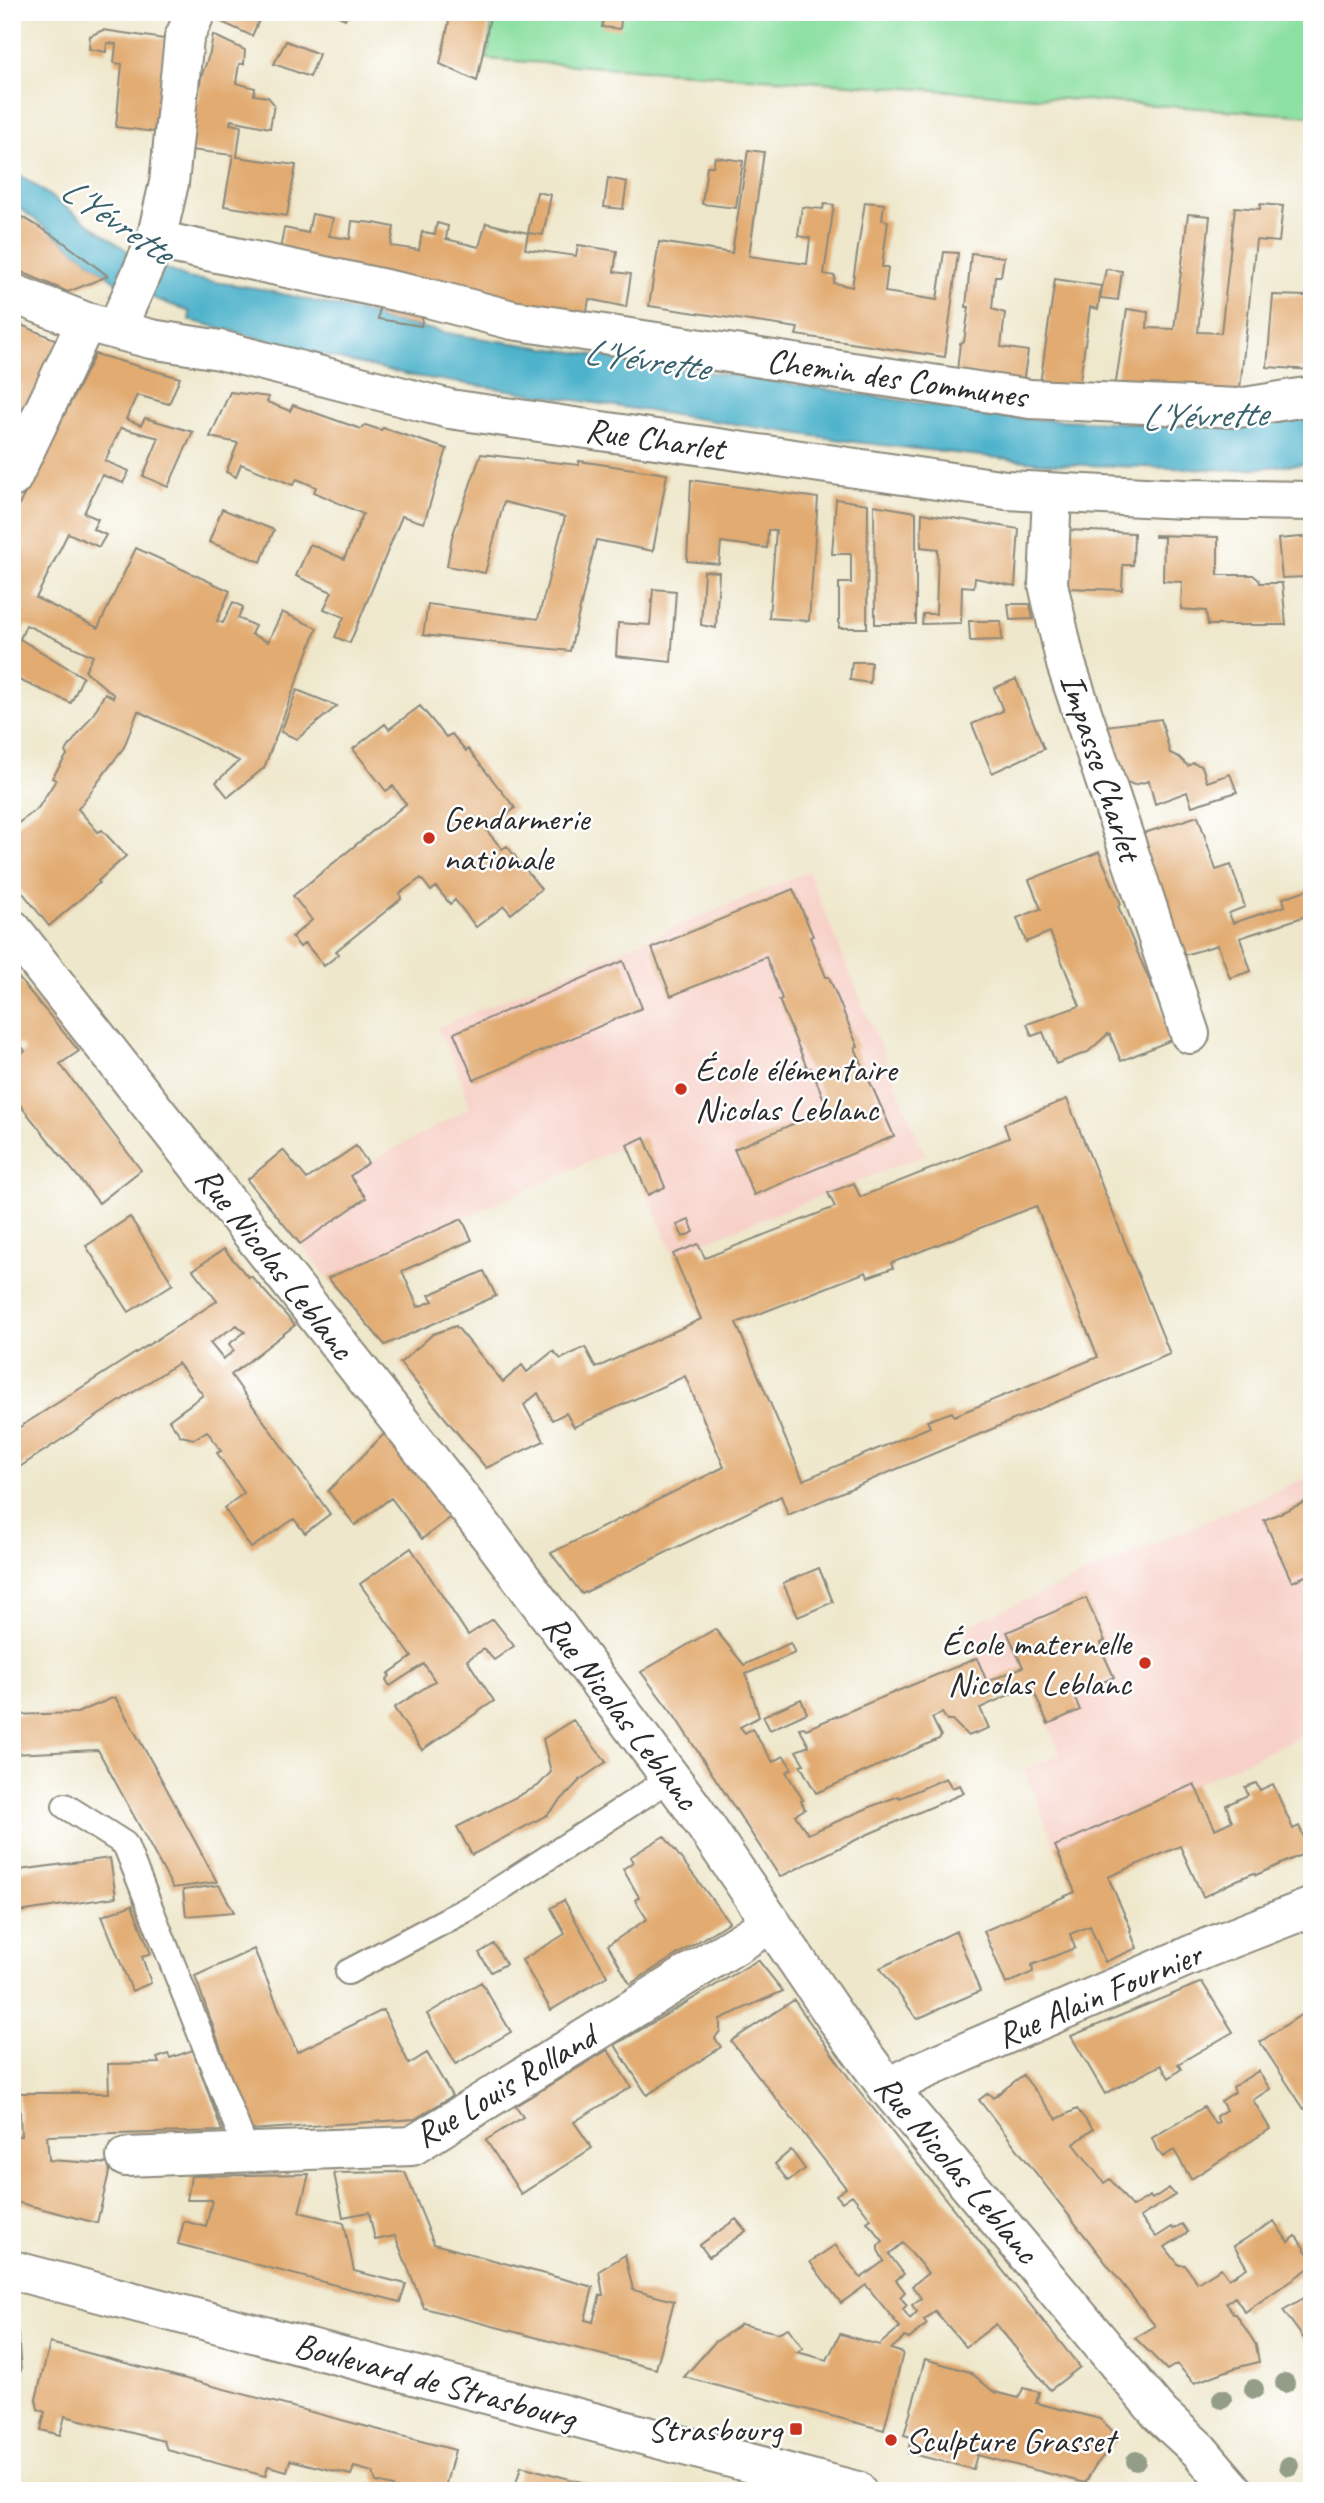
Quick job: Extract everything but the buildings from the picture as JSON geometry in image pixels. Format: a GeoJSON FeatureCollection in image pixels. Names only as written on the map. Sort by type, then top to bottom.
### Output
{"type":"FeatureCollection","features":[{"type":"Feature","properties":{"kind":"street"},"geometry":{"type":"LineString","coordinates":[[12,478],[154,245],[169,183],[184,38],[196,12]]}},
{"type":"Feature","properties":{"kind":"street","name":"Chemin des Communes"},"geometry":{"type":"LineString","coordinates":[[154,245],[432,299],[512,320],[1030,399],[1238,408],[1312,396]]}},
{"type":"Feature","properties":{"kind":"street","name":"Rue Charlet"},"geometry":{"type":"LineString","coordinates":[[12,292],[109,319],[151,339],[220,350],[450,409],[1006,490],[1183,499],[1312,501]]}},
{"type":"Feature","properties":{"kind":"street","name":"Impasse Charlet"},"geometry":{"type":"LineString","coordinates":[[1052,493],[1048,584],[1066,664],[1190,1034]]}},
{"type":"Feature","properties":{"kind":"street","name":"Rue Nicolas Leblanc"},"geometry":{"type":"LineString","coordinates":[[12,929],[482,1526],[671,1778],[836,2018],[888,2088],[1160,2414],[1199,2450],[1234,2491]]}},
{"type":"Feature","properties":{"kind":"street","name":"Rue Alain Fournier"},"geometry":{"type":"LineString","coordinates":[[888,2088],[919,2071],[1182,1959],[1312,1908]]}},
{"type":"Feature","properties":{"kind":"street","name":"Rue Louis Rolland"},"geometry":{"type":"LineString","coordinates":[[126,2157],[412,2146],[771,1923]]}},
{"type":"Feature","properties":{"kind":"street","name":"Boulevard de Strasbourg"},"geometry":{"type":"LineString","coordinates":[[12,2270],[857,2491]]}},
{"type":"Feature","properties":{"kind":"lane"},"geometry":{"type":"LineString","coordinates":[[348,1972],[473,1906],[671,1778]]}},
{"type":"Feature","properties":{"kind":"lane"},"geometry":{"type":"LineString","coordinates":[[65,1806],[125,1844],[247,2152]]}},
{"type":"Feature","properties":{"kind":"shaded area","name":"École élémentaire Nicolas Leblanc"},"geometry":{"type":"Polygon","coordinates":[[[808,871],[925,1155],[673,1254],[627,1145],[328,1278],[282,1222],[368,1163],[470,1108],[458,1070],[437,1028],[808,871]]]}},
{"type":"Feature","properties":{"kind":"shaded area","name":"École maternelle Nicolas Leblanc"},"geometry":{"type":"Polygon","coordinates":[[[1312,1475],[1312,1732],[1055,1846],[1024,1769],[1061,1754],[1022,1668],[987,1682],[964,1627],[1312,1475]]]}},
{"type":"Feature","properties":{"kind":"green space"},"geometry":{"type":"Polygon","coordinates":[[[493,12],[1312,12],[1312,116],[487,59],[493,12]]]}},
{"type":"Feature","properties":{"kind":"water"},"geometry":{"type":"Polygon","coordinates":[[[12,169],[129,252],[187,278],[256,288],[378,316],[378,319],[458,335],[1027,419],[1202,425],[1312,413],[1312,463],[1234,470],[1052,464],[855,442],[414,376],[347,361],[189,320],[190,312],[120,285],[12,202],[12,169]]]}},
{"type":"Feature","properties":{"kind":"place","name":"Gendarmerie nationale"},"geometry":{"type":"Point","coordinates":[429,838]}},
{"type":"Feature","properties":{"kind":"place","name":"École élémentaire Nicolas Leblanc"},"geometry":{"type":"Point","coordinates":[681,1089]}},
{"type":"Feature","properties":{"kind":"place","name":"École maternelle Nicolas Leblanc"},"geometry":{"type":"Point","coordinates":[1145,1663]}},
{"type":"Feature","properties":{"kind":"place","name":"Strasbourg"},"geometry":{"type":"Point","coordinates":[796,2429]}},
{"type":"Feature","properties":{"kind":"place","name":"Sculpture Grasset"},"geometry":{"type":"Point","coordinates":[891,2440]}},
{"type":"Feature","properties":{"kind":"water label","name":"L'Yévrette"},"geometry":{"type":"Point","coordinates":[117,220]}},
{"type":"Feature","properties":{"kind":"water label","name":"L'Yévrette"},"geometry":{"type":"Point","coordinates":[646,359]}},
{"type":"Feature","properties":{"kind":"water label","name":"L'Yévrette"},"geometry":{"type":"Point","coordinates":[1204,415]}}]}
